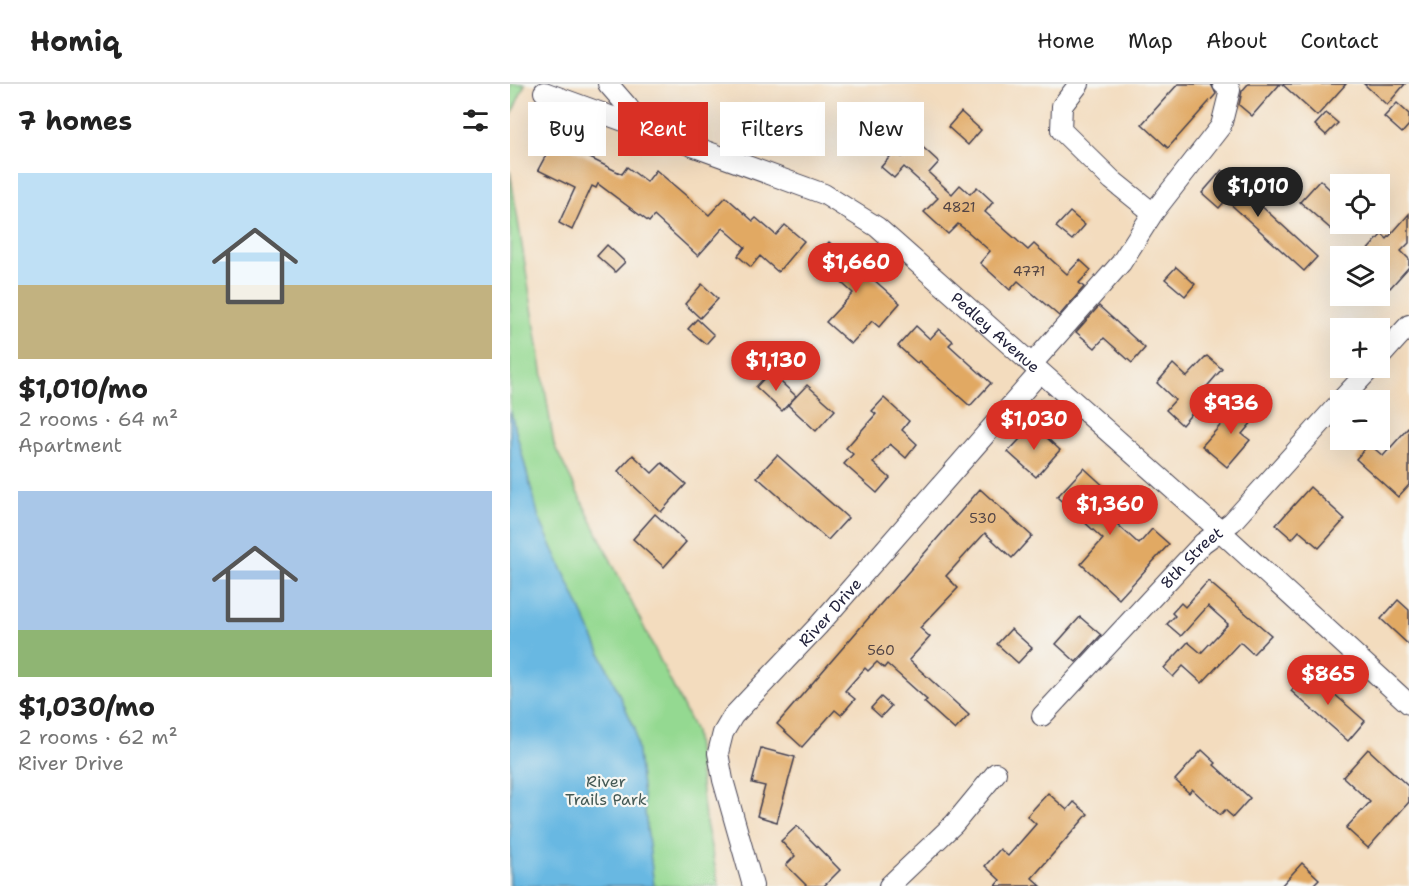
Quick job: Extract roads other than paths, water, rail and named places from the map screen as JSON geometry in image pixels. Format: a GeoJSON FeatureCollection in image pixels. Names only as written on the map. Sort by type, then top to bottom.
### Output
{"type":"FeatureCollection","features":[{"type":"Feature","properties":{"kind":"street"},"geometry":{"type":"LineString","coordinates":[[608,84],[624,102]]}},
{"type":"Feature","properties":{"kind":"street"},"geometry":{"type":"LineString","coordinates":[[1078,84],[1062,106],[1061,130],[1112,180],[1153,213]]}},
{"type":"Feature","properties":{"kind":"street","name":"River Drive"},"geometry":{"type":"LineString","coordinates":[[753,886],[723,780],[718,753],[723,733],[733,716],[818,626],[1036,368],[1121,263],[1153,213],[1221,126],[1230,90],[1223,84]]}},
{"type":"Feature","properties":{"kind":"street","name":"Pedley Avenue"},"geometry":{"type":"LineString","coordinates":[[544,92],[618,120]]}},
{"type":"Feature","properties":{"kind":"street","name":"Pedley Avenue"},"geometry":{"type":"LineString","coordinates":[[708,153],[824,194],[877,227],[1219,531],[1409,704]]}},
{"type":"Feature","properties":{"kind":"street"},"geometry":{"type":"LineString","coordinates":[[1390,346],[1409,325]]}},
{"type":"Feature","properties":{"kind":"street","name":"8th Street"},"geometry":{"type":"LineString","coordinates":[[1351,390],[1362,378]]}},
{"type":"Feature","properties":{"kind":"street","name":"8th Street"},"geometry":{"type":"LineString","coordinates":[[1042,716],[1203,543],[1232,522],[1330,413]]}},
{"type":"Feature","properties":{"kind":"street"},"geometry":{"type":"LineString","coordinates":[[889,886],[954,824],[996,774]]}},
{"type":"Feature","properties":{"kind":"water"},"geometry":{"type":"Polygon","coordinates":[[[510,409],[539,518],[635,729],[654,886],[510,886],[510,409]]]}},
{"type":"Feature","properties":{"kind":"park label","name":"River Trails Park"},"geometry":{"type":"Point","coordinates":[606,790]}}]}
